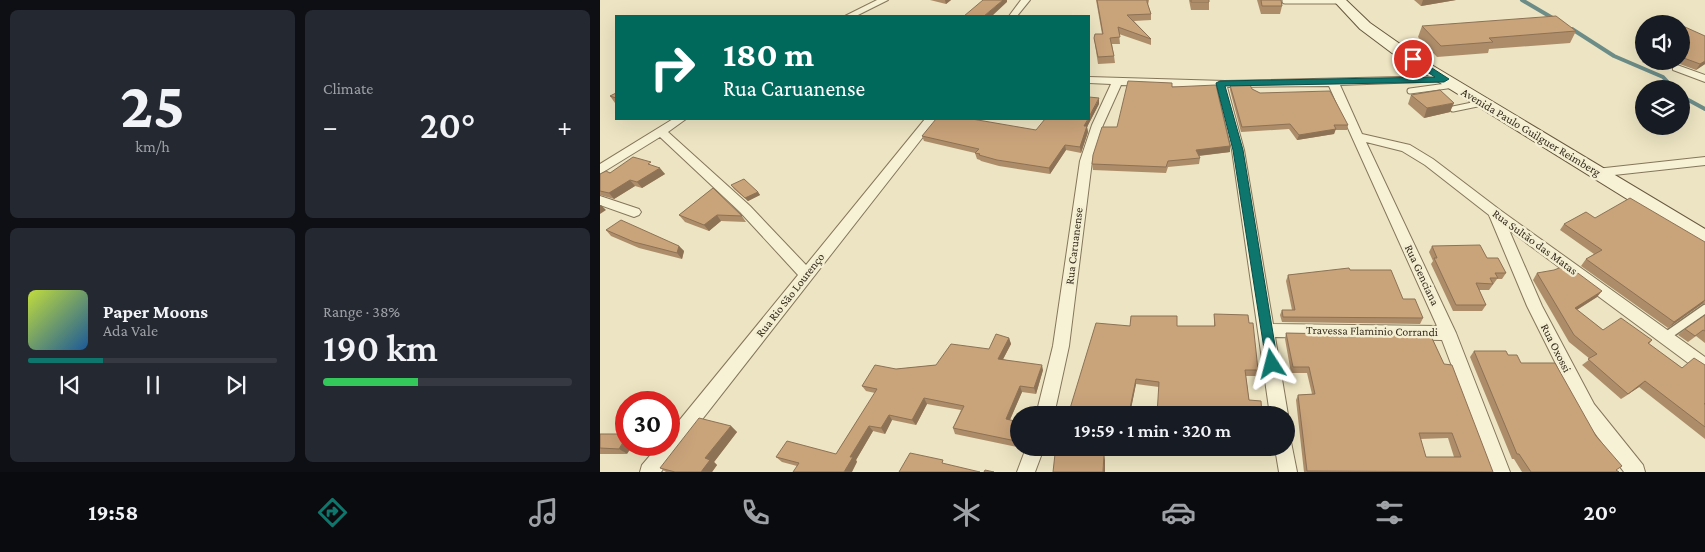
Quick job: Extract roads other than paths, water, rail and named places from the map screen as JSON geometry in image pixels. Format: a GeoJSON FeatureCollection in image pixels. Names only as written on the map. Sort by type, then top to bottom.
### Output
{"type":"FeatureCollection","features":[{"type":"Feature","properties":{"kind":"main road","name":"Avenida Paulo Guilguer Reimberg"},"geometry":{"type":"LineString","coordinates":[[1339,1],[1347,11],[1364,25],[1449,82],[1705,238]]}},
{"type":"Feature","properties":{"kind":"street"},"geometry":{"type":"LineString","coordinates":[[851,15],[884,0]]}},
{"type":"Feature","properties":{"kind":"street"},"geometry":{"type":"LineString","coordinates":[[1013,15],[1026,0]]}},
{"type":"Feature","properties":{"kind":"street"},"geometry":{"type":"LineString","coordinates":[[1682,70],[1705,79]]}},
{"type":"Feature","properties":{"kind":"street"},"geometry":{"type":"LineString","coordinates":[[1090,80],[1220,83],[1449,82]]}},
{"type":"Feature","properties":{"kind":"street","name":"Rua Caruanense"},"geometry":{"type":"LineString","coordinates":[[1047,406],[1061,347],[1082,184],[1088,153],[1098,122],[1117,82]]}},
{"type":"Feature","properties":{"kind":"street","name":"Rua Genciana"},"geometry":{"type":"LineString","coordinates":[[1333,82],[1448,333],[1501,472]]}},
{"type":"Feature","properties":{"kind":"street"},"geometry":{"type":"LineString","coordinates":[[1220,83],[1238,150],[1279,406]]}},
{"type":"Feature","properties":{"kind":"street"},"geometry":{"type":"LineString","coordinates":[[600,170],[678,120]]}},
{"type":"Feature","properties":{"kind":"street","name":"Rua Rio São Lourenço"},"geometry":{"type":"LineString","coordinates":[[649,472],[930,120]]}},
{"type":"Feature","properties":{"kind":"street"},"geometry":{"type":"LineString","coordinates":[[661,131],[745,209],[806,274]]}},
{"type":"Feature","properties":{"kind":"street","name":"Rua Sultão das Matas"},"geometry":{"type":"LineString","coordinates":[[1357,136],[1406,148],[1429,162],[1495,213],[1705,366]]}},
{"type":"Feature","properties":{"kind":"street"},"geometry":{"type":"LineString","coordinates":[[1596,173],[1705,161]]}},
{"type":"Feature","properties":{"kind":"street"},"geometry":{"type":"LineString","coordinates":[[600,200],[634,212]]}},
{"type":"Feature","properties":{"kind":"street","name":"Rua Oxossi"},"geometry":{"type":"LineString","coordinates":[[1495,213],[1535,306],[1588,410],[1636,472]]}},
{"type":"Feature","properties":{"kind":"street","name":"Travessa Flaminio Corrandi"},"geometry":{"type":"LineString","coordinates":[[1266,330],[1448,333]]}},
{"type":"Feature","properties":{"kind":"street"},"geometry":{"type":"LineString","coordinates":[[1026,472],[1032,456]]}},
{"type":"Feature","properties":{"kind":"street"},"geometry":{"type":"LineString","coordinates":[[1285,456],[1288,472]]}},
{"type":"Feature","properties":{"kind":"lane"},"geometry":{"type":"LineString","coordinates":[[1285,2],[1339,1]]}},
{"type":"Feature","properties":{"kind":"lane"},"geometry":{"type":"LineString","coordinates":[[1410,91],[1449,82]]}},
{"type":"Feature","properties":{"kind":"lane"},"geometry":{"type":"LineString","coordinates":[[1453,109],[1482,103]]}},
{"type":"Feature","properties":{"kind":"lane"},"geometry":{"type":"LineString","coordinates":[[1665,337],[1705,309]]}},
{"type":"Feature","properties":{"kind":"waterway"},"geometry":{"type":"LineString","coordinates":[[1522,0],[1556,20]]}},
{"type":"Feature","properties":{"kind":"waterway"},"geometry":{"type":"LineString","coordinates":[[1572,29],[1614,56],[1663,77],[1666,80]]}},
{"type":"Feature","properties":{"kind":"waterway"},"geometry":{"type":"LineString","coordinates":[[1690,101],[1705,109]]}}]}
